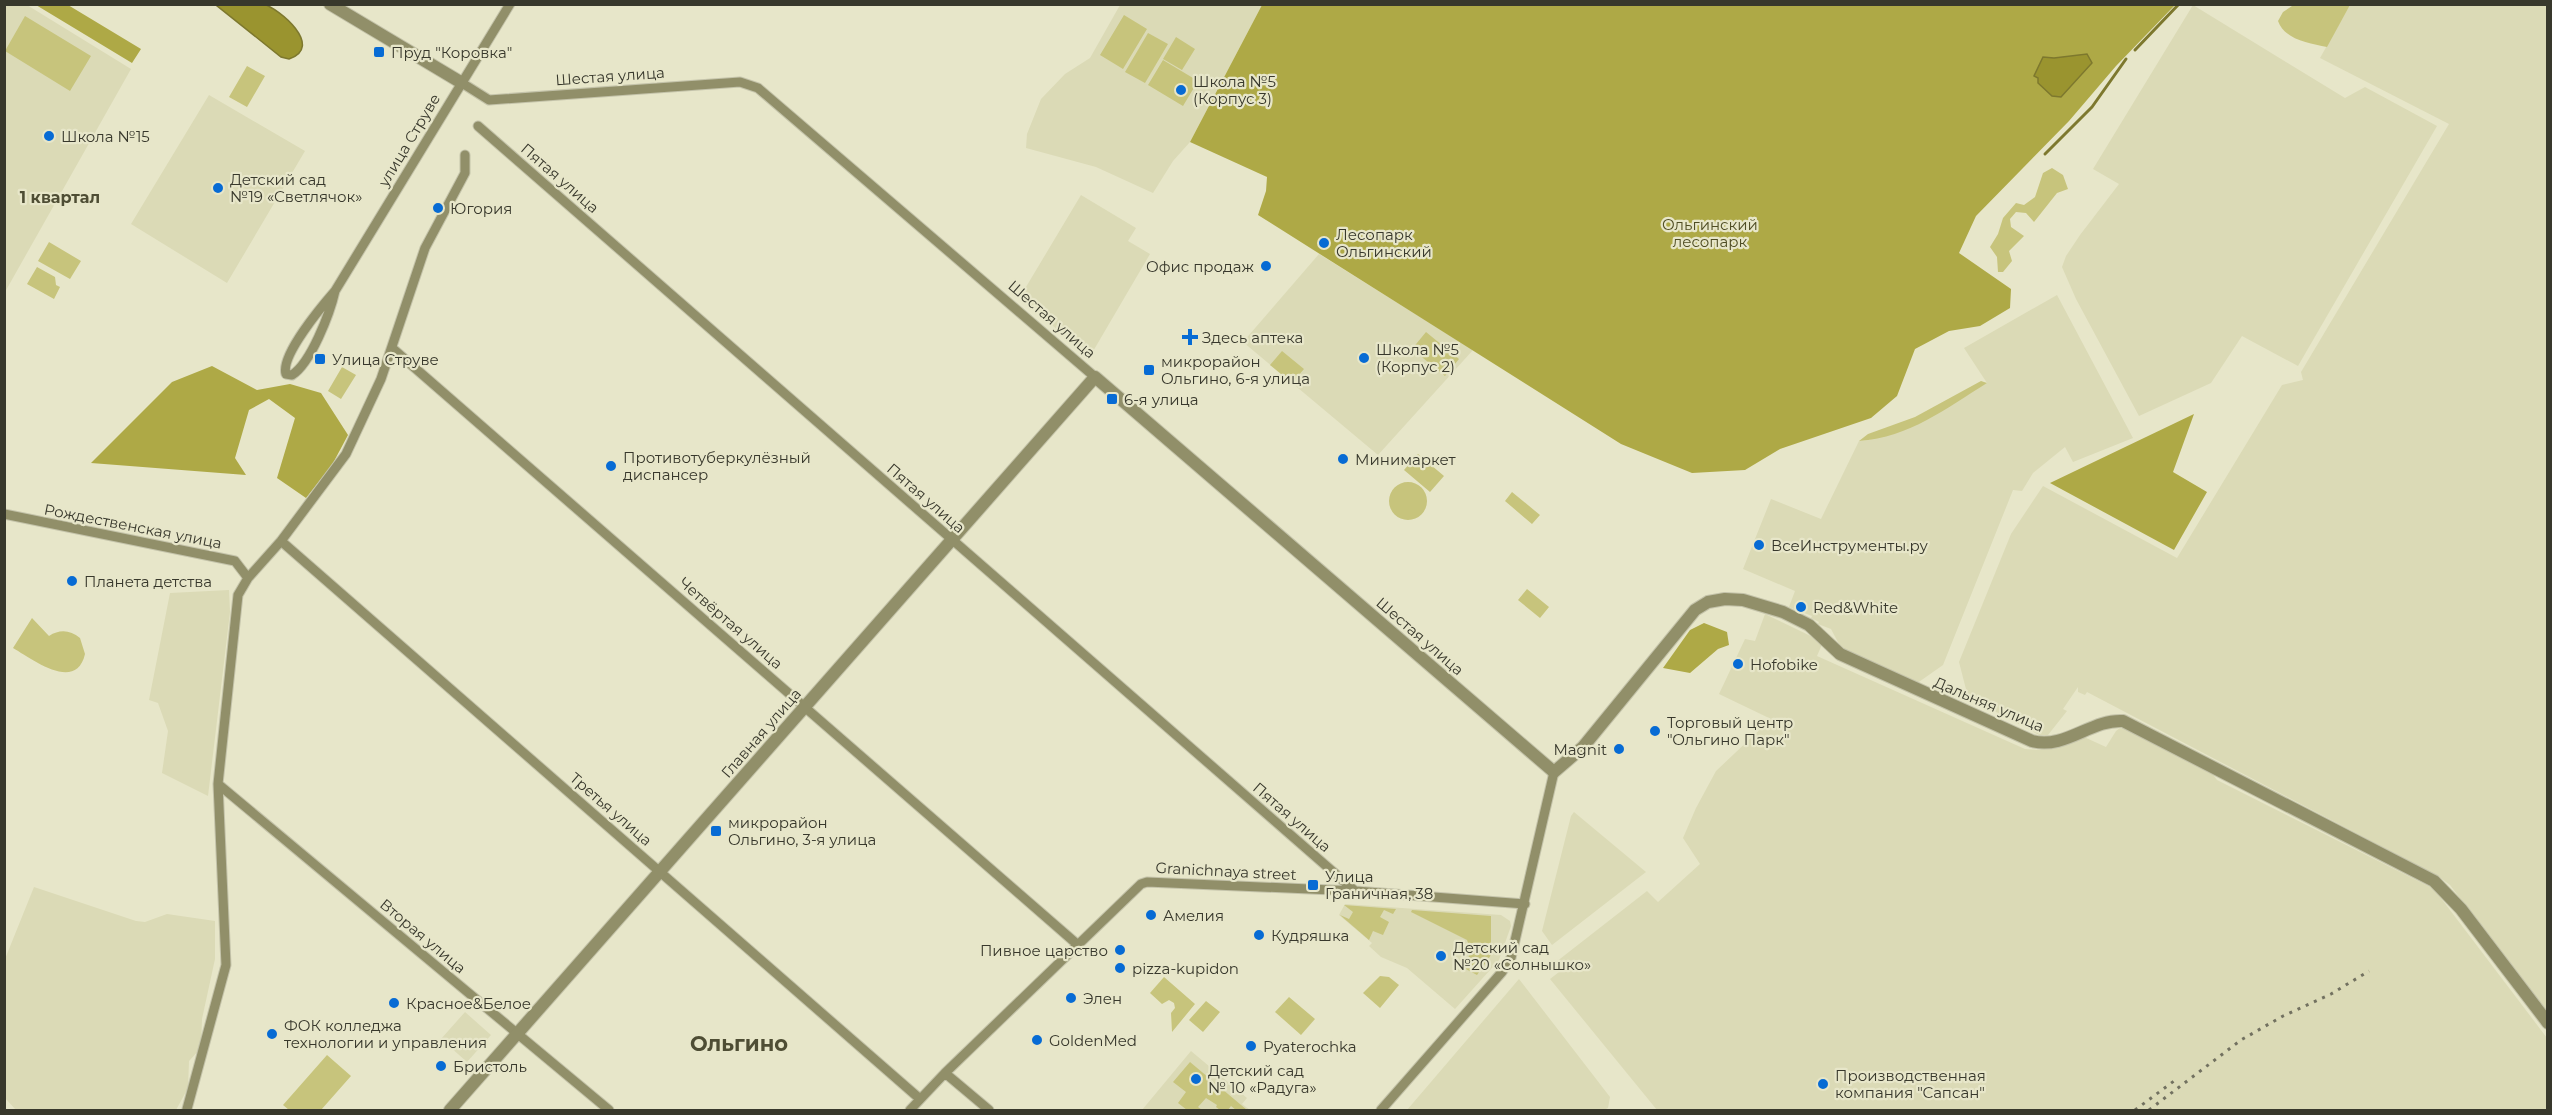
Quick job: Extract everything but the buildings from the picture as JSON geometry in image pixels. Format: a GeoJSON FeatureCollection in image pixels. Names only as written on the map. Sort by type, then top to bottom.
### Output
{"type":"FeatureCollection","features":[{"type":"Feature","properties":{"kind":"street"},"geometry":{"type":"LineString","coordinates":[[330,4],[462,83]]}},
{"type":"Feature","properties":{"kind":"street","name":"улица Струве"},"geometry":{"type":"LineString","coordinates":[[335,291],[320,335],[298,370],[292,375],[286,374],[284,368],[287,360],[314,317],[335,291],[510,4]]}},
{"type":"Feature","properties":{"kind":"street","name":"Шестая улица"},"geometry":{"type":"LineString","coordinates":[[462,83],[489,100],[740,82],[758,88],[1554,772]]}},
{"type":"Feature","properties":{"kind":"street","name":"Пятая улица"},"geometry":{"type":"LineString","coordinates":[[478,126],[1355,891]]}},
{"type":"Feature","properties":{"kind":"street"},"geometry":{"type":"LineString","coordinates":[[187,1109],[226,965],[218,784],[238,595],[248,578],[281,541],[343,460],[381,379],[425,248],[465,172],[465,155]]}},
{"type":"Feature","properties":{"kind":"street","name":"Четвёртая улица"},"geometry":{"type":"LineString","coordinates":[[392,348],[1078,945]]}},
{"type":"Feature","properties":{"kind":"street","name":"Главная улица"},"geometry":{"type":"LineString","coordinates":[[450,1110],[1095,377]]}},
{"type":"Feature","properties":{"kind":"street","name":"Рождественская улица"},"geometry":{"type":"LineString","coordinates":[[4,514],[235,561],[248,578]]}},
{"type":"Feature","properties":{"kind":"street","name":"Третья улица"},"geometry":{"type":"LineString","coordinates":[[281,541],[920,1099]]}},
{"type":"Feature","properties":{"kind":"street","name":"Дальняя улица"},"geometry":{"type":"LineString","coordinates":[[1554,772],[1583,747],[1695,610],[1717,600],[1734,599],[1754,603],[1783,612],[1809,625],[1840,654],[2032,741],[2042,744],[2054,742],[2096,726],[2123,721],[2434,881],[2461,909],[2547,1023]]}},
{"type":"Feature","properties":{"kind":"street"},"geometry":{"type":"LineString","coordinates":[[1381,1110],[1502,972],[1511,958],[1554,772]]}},
{"type":"Feature","properties":{"kind":"street","name":"Вторая улица"},"geometry":{"type":"LineString","coordinates":[[218,784],[609,1110]]}},
{"type":"Feature","properties":{"kind":"street","name":"Granichnaya street"},"geometry":{"type":"LineString","coordinates":[[910,1110],[945,1073],[1141,884],[1147,882],[1355,891],[1525,904]]}},
{"type":"Feature","properties":{"kind":"street"},"geometry":{"type":"LineString","coordinates":[[945,1073],[989,1110]]}},
{"type":"Feature","properties":{"kind":"shaded area"},"geometry":{"type":"Polygon","coordinates":[[[251,3],[270,7],[296,28],[301,37],[302,46],[299,53],[289,59],[281,57],[216,5],[251,3]]]}},
{"type":"Feature","properties":{"kind":"shaded area"},"geometry":{"type":"Polygon","coordinates":[[[2295,4],[2350,5],[2327,47],[2298,40],[2281,27],[2278,21],[2283,12],[2295,4]]]}},
{"type":"Feature","properties":{"kind":"shaded area","name":"Школа №15"},"geometry":{"type":"Polygon","coordinates":[[[5,5],[27,5],[131,69],[5,292],[5,5]]]}},
{"type":"Feature","properties":{"kind":"shaded area"},"geometry":{"type":"Polygon","coordinates":[[[1120,5],[1262,5],[1190,142],[1173,161],[1153,193],[1096,167],[1026,148],[1027,134],[1041,99],[1065,74],[1090,58],[1120,5]]]}},
{"type":"Feature","properties":{"kind":"shaded area"},"geometry":{"type":"Polygon","coordinates":[[[2193,5],[2345,98],[2365,87],[2437,126],[2298,366],[2242,336],[2211,383],[2139,416],[2076,299],[2062,267],[2066,256],[2080,235],[2119,184],[2093,169],[2193,5]]]}},
{"type":"Feature","properties":{"kind":"shaded area"},"geometry":{"type":"Polygon","coordinates":[[[2350,5],[2547,5],[2547,1014],[2450,885],[2438,876],[2087,692],[2085,695],[2078,692],[2078,687],[2063,709],[2067,711],[2048,735],[2039,735],[1968,697],[1959,662],[2011,534],[2043,486],[2177,558],[2282,385],[2303,380],[2301,372],[2449,124],[2320,58],[2350,5]]]}},
{"type":"Feature","properties":{"kind":"shaded area"},"geometry":{"type":"Polygon","coordinates":[[[1124,15],[1147,29],[1123,69],[1100,55],[1124,15]]]}},
{"type":"Feature","properties":{"kind":"shaded area"},"geometry":{"type":"Polygon","coordinates":[[[25,16],[91,56],[70,91],[5,51],[25,16]]]}},
{"type":"Feature","properties":{"kind":"shaded area"},"geometry":{"type":"Polygon","coordinates":[[[1148,33],[1168,44],[1145,83],[1125,72],[1148,33]]]}},
{"type":"Feature","properties":{"kind":"shaded area"},"geometry":{"type":"Polygon","coordinates":[[[1176,37],[1195,49],[1182,70],[1163,59],[1176,37]]]}},
{"type":"Feature","properties":{"kind":"shaded area"},"geometry":{"type":"Polygon","coordinates":[[[2087,54],[2092,63],[2061,97],[2052,96],[2034,76],[2043,57],[2087,54]]]}},
{"type":"Feature","properties":{"kind":"shaded area"},"geometry":{"type":"Polygon","coordinates":[[[1163,60],[1198,81],[1183,106],[1148,85],[1163,60]]]}},
{"type":"Feature","properties":{"kind":"shaded area"},"geometry":{"type":"Polygon","coordinates":[[[247,66],[265,76],[247,107],[229,97],[247,66]]]}},
{"type":"Feature","properties":{"kind":"shaded area","name":"Детский сад №19 «Светлячок»"},"geometry":{"type":"Polygon","coordinates":[[[209,95],[305,151],[227,283],[131,224],[209,95]]]}},
{"type":"Feature","properties":{"kind":"shaded area"},"geometry":{"type":"Polygon","coordinates":[[[2052,168],[2063,175],[2068,189],[2057,193],[2034,222],[2026,213],[2016,212],[2010,219],[2011,227],[2024,236],[2009,251],[2012,261],[2003,272],[1998,272],[1997,257],[1990,247],[1998,234],[2003,218],[2016,203],[2024,205],[2035,197],[2043,173],[2052,168]]]}},
{"type":"Feature","properties":{"kind":"shaded area"},"geometry":{"type":"Polygon","coordinates":[[[1081,195],[1136,228],[1128,241],[1150,254],[1092,353],[1069,340],[1020,297],[1081,195]]]}},
{"type":"Feature","properties":{"kind":"shaded area"},"geometry":{"type":"Polygon","coordinates":[[[49,242],[81,261],[70,279],[38,261],[49,242]]]}},
{"type":"Feature","properties":{"kind":"shaded area","name":"Школа №5 (Корпус 2)"},"geometry":{"type":"Polygon","coordinates":[[[1319,254],[1473,350],[1378,455],[1243,342],[1319,254]]]}},
{"type":"Feature","properties":{"kind":"shaded area"},"geometry":{"type":"Polygon","coordinates":[[[37,267],[55,277],[56,285],[60,287],[54,299],[27,284],[37,267]]]}},
{"type":"Feature","properties":{"kind":"shaded area"},"geometry":{"type":"Polygon","coordinates":[[[2057,295],[2133,438],[2073,462],[2065,447],[2033,473],[2022,491],[2013,490],[1943,665],[1916,684],[1841,648],[1831,629],[1818,624],[1819,622],[1811,618],[1812,616],[1789,607],[1795,591],[1743,569],[1771,499],[1821,519],[1859,441],[1869,440],[1987,383],[1964,348],[2057,295]]]}},
{"type":"Feature","properties":{"kind":"shaded area"},"geometry":{"type":"Polygon","coordinates":[[[1426,332],[1459,359],[1445,376],[1412,349],[1426,332]]]}},
{"type":"Feature","properties":{"kind":"shaded area"},"geometry":{"type":"Polygon","coordinates":[[[1282,351],[1304,369],[1292,383],[1270,365],[1282,351]]]}},
{"type":"Feature","properties":{"kind":"shaded area"},"geometry":{"type":"Polygon","coordinates":[[[342,367],[356,375],[341,399],[328,391],[342,367]]]}},
{"type":"Feature","properties":{"kind":"shaded area"},"geometry":{"type":"Polygon","coordinates":[[[1981,381],[1987,383],[1911,428],[1895,434],[1859,441],[1868,434],[1915,417],[1981,381]]]}},
{"type":"Feature","properties":{"kind":"shaded area"},"geometry":{"type":"Polygon","coordinates":[[[1418,454],[1444,476],[1430,492],[1404,470],[1418,454]]]}},
{"type":"Feature","properties":{"kind":"shaded area"},"geometry":{"type":"Polygon","coordinates":[[[1408,482],[1422,487],[1427,501],[1422,515],[1408,520],[1394,515],[1389,501],[1394,487],[1408,482]]]}},
{"type":"Feature","properties":{"kind":"shaded area"},"geometry":{"type":"Polygon","coordinates":[[[1512,492],[1540,515],[1532,524],[1505,501],[1512,492]]]}},
{"type":"Feature","properties":{"kind":"shaded area"},"geometry":{"type":"Polygon","coordinates":[[[1527,589],[1549,607],[1540,618],[1518,600],[1527,589]]]}},
{"type":"Feature","properties":{"kind":"shaded area"},"geometry":{"type":"Polygon","coordinates":[[[229,590],[230,612],[208,796],[162,773],[168,731],[158,703],[149,700],[170,593],[229,590]]]}},
{"type":"Feature","properties":{"kind":"shaded area"},"geometry":{"type":"Polygon","coordinates":[[[1765,614],[1823,642],[1817,656],[2025,749],[2039,750],[2049,746],[2052,748],[2084,737],[2106,747],[2116,731],[2120,728],[2127,729],[2211,772],[2217,780],[2434,889],[2547,1038],[2547,1110],[1657,1110],[1550,979],[1559,972],[1554,966],[1556,962],[1647,891],[1658,902],[1700,864],[1683,838],[1696,808],[1716,771],[1771,719],[1719,694],[1745,639],[1755,641],[1765,614]]]}},
{"type":"Feature","properties":{"kind":"shaded area"},"geometry":{"type":"Polygon","coordinates":[[[32,618],[49,636],[65,631],[80,638],[85,654],[80,665],[73,671],[53,670],[13,648],[32,618]]]}},
{"type":"Feature","properties":{"kind":"shaded area"},"geometry":{"type":"Polygon","coordinates":[[[1574,812],[1646,872],[1552,945],[1542,931],[1571,816],[1574,812]]]}},
{"type":"Feature","properties":{"kind":"shaded area"},"geometry":{"type":"Polygon","coordinates":[[[34,887],[136,921],[145,922],[167,914],[215,921],[215,959],[202,1019],[201,1048],[189,1061],[188,1088],[176,1110],[16,1110],[5,1098],[5,959],[34,887]]]}},
{"type":"Feature","properties":{"kind":"shaded area","name":"Детский сад №20 «Солнышко»"},"geometry":{"type":"Polygon","coordinates":[[[1345,904],[1501,915],[1510,921],[1511,926],[1499,960],[1455,1009],[1407,968],[1381,957],[1369,946],[1372,943],[1339,915],[1345,904]]]}},
{"type":"Feature","properties":{"kind":"shaded area"},"geometry":{"type":"Polygon","coordinates":[[[1344,905],[1396,909],[1393,914],[1384,910],[1380,917],[1389,922],[1383,935],[1373,931],[1369,940],[1340,915],[1349,919],[1353,912],[1344,905]]]}},
{"type":"Feature","properties":{"kind":"shaded area"},"geometry":{"type":"Polygon","coordinates":[[[1412,910],[1491,916],[1491,955],[1477,975],[1464,968],[1471,951],[1467,940],[1411,912],[1412,910]]]}},
{"type":"Feature","properties":{"kind":"shaded area"},"geometry":{"type":"Polygon","coordinates":[[[1380,976],[1389,977],[1399,985],[1380,1008],[1363,993],[1380,976]]]}},
{"type":"Feature","properties":{"kind":"shaded area"},"geometry":{"type":"Polygon","coordinates":[[[1164,977],[1195,1004],[1172,1032],[1171,1013],[1175,1008],[1174,1003],[1169,1000],[1162,1004],[1150,993],[1164,977]]]}},
{"type":"Feature","properties":{"kind":"shaded area"},"geometry":{"type":"Polygon","coordinates":[[[1519,979],[1610,1097],[1608,1108],[1604,1110],[1407,1110],[1519,979]]]}},
{"type":"Feature","properties":{"kind":"shaded area"},"geometry":{"type":"Polygon","coordinates":[[[1289,997],[1315,1019],[1301,1035],[1275,1012],[1289,997]]]}},
{"type":"Feature","properties":{"kind":"shaded area"},"geometry":{"type":"Polygon","coordinates":[[[1206,1001],[1220,1012],[1203,1032],[1189,1020],[1206,1001]]]}},
{"type":"Feature","properties":{"kind":"shaded area"},"geometry":{"type":"Polygon","coordinates":[[[465,1012],[491,1035],[467,1062],[441,1039],[465,1012]]]}},
{"type":"Feature","properties":{"kind":"shaded area","name":"Детский сад № 10 «Радуга»"},"geometry":{"type":"Polygon","coordinates":[[[1191,1051],[1247,1098],[1242,1104],[1250,1110],[1142,1110],[1191,1051]]]}},
{"type":"Feature","properties":{"kind":"shaded area"},"geometry":{"type":"Polygon","coordinates":[[[327,1055],[351,1076],[321,1110],[289,1110],[283,1105],[327,1055]]]}},
{"type":"Feature","properties":{"kind":"shaded area"},"geometry":{"type":"Polygon","coordinates":[[[1190,1062],[1247,1110],[1236,1110],[1231,1106],[1228,1110],[1220,1110],[1216,1107],[1217,1105],[1206,1098],[1198,1107],[1202,1110],[1187,1110],[1178,1103],[1186,1092],[1173,1082],[1190,1062]]]}},
{"type":"Feature","properties":{"kind":"green space"},"geometry":{"type":"Polygon","coordinates":[[[36,5],[68,5],[141,49],[132,63],[36,5]]]}},
{"type":"Feature","properties":{"kind":"green space","name":"Ольгинский лесопарк"},"geometry":{"type":"Polygon","coordinates":[[[1262,5],[2175,5],[2116,66],[2069,121],[1976,216],[1959,253],[2011,289],[2010,308],[1980,326],[1949,331],[1915,349],[1897,396],[1871,418],[1780,449],[1745,470],[1692,473],[1621,444],[1258,215],[1266,191],[1267,177],[1190,142],[1262,5]]]}},
{"type":"Feature","properties":{"kind":"green space"},"geometry":{"type":"Polygon","coordinates":[[[212,366],[257,390],[290,384],[321,393],[348,435],[332,465],[306,498],[277,478],[295,418],[269,399],[249,410],[235,458],[246,475],[91,463],[172,382],[212,366]]]}},
{"type":"Feature","properties":{"kind":"green space"},"geometry":{"type":"Polygon","coordinates":[[[2194,414],[2173,472],[2207,492],[2174,550],[2050,483],[2194,414]]]}},
{"type":"Feature","properties":{"kind":"green space"},"geometry":{"type":"Polygon","coordinates":[[[1704,623],[1727,632],[1729,645],[1718,649],[1690,673],[1663,668],[1690,630],[1704,623]]]}},
{"type":"Feature","properties":{"kind":"waterway"},"geometry":{"type":"LineString","coordinates":[[2135,50],[2179,4]]}},
{"type":"Feature","properties":{"kind":"waterway"},"geometry":{"type":"LineString","coordinates":[[2045,154],[2092,107],[2126,59]]}},
{"type":"Feature","properties":{"kind":"railway"},"geometry":{"type":"LineString","coordinates":[[2149,1110],[2241,1040],[2283,1016],[2331,994],[2369,971]]}},
{"type":"Feature","properties":{"kind":"railway"},"geometry":{"type":"LineString","coordinates":[[2135,1110],[2178,1078]]}},
{"type":"Feature","properties":{"kind":"place","name":"Пруд \"Коровка\""},"geometry":{"type":"Point","coordinates":[379,52]}},
{"type":"Feature","properties":{"kind":"place","name":"Школа №5 (Корпус 3)"},"geometry":{"type":"Point","coordinates":[1181,90]}},
{"type":"Feature","properties":{"kind":"place","name":"Школа №15"},"geometry":{"type":"Point","coordinates":[49,136]}},
{"type":"Feature","properties":{"kind":"place","name":"Детский сад №19 «Светлячок»"},"geometry":{"type":"Point","coordinates":[218,188]}},
{"type":"Feature","properties":{"kind":"place","name":"Югория"},"geometry":{"type":"Point","coordinates":[438,208]}},
{"type":"Feature","properties":{"kind":"place","name":"Лесопарк Ольгинский"},"geometry":{"type":"Point","coordinates":[1324,243]}},
{"type":"Feature","properties":{"kind":"place","name":"Офис продаж"},"geometry":{"type":"Point","coordinates":[1266,266]}},
{"type":"Feature","properties":{"kind":"place","name":"Здесь аптека"},"geometry":{"type":"Point","coordinates":[1190,337]}},
{"type":"Feature","properties":{"kind":"place","name":"Школа №5 (Корпус 2)"},"geometry":{"type":"Point","coordinates":[1364,358]}},
{"type":"Feature","properties":{"kind":"place","name":"Улица Струве"},"geometry":{"type":"Point","coordinates":[320,359]}},
{"type":"Feature","properties":{"kind":"place","name":"микрорайон Ольгино, 6-я улица"},"geometry":{"type":"Point","coordinates":[1149,370]}},
{"type":"Feature","properties":{"kind":"place","name":"6-я улица"},"geometry":{"type":"Point","coordinates":[1112,399]}},
{"type":"Feature","properties":{"kind":"place","name":"Минимаркет"},"geometry":{"type":"Point","coordinates":[1343,459]}},
{"type":"Feature","properties":{"kind":"place","name":"Противотуберкулёзный диспансер"},"geometry":{"type":"Point","coordinates":[611,466]}},
{"type":"Feature","properties":{"kind":"place","name":"ВсеИнструменты.ру"},"geometry":{"type":"Point","coordinates":[1759,545]}},
{"type":"Feature","properties":{"kind":"place","name":"Планета детства"},"geometry":{"type":"Point","coordinates":[72,581]}},
{"type":"Feature","properties":{"kind":"place","name":"Red&White"},"geometry":{"type":"Point","coordinates":[1801,607]}},
{"type":"Feature","properties":{"kind":"place","name":"Hofobike"},"geometry":{"type":"Point","coordinates":[1738,664]}},
{"type":"Feature","properties":{"kind":"place","name":"Торговый центр \"Ольгино Парк\""},"geometry":{"type":"Point","coordinates":[1655,731]}},
{"type":"Feature","properties":{"kind":"place","name":"Magnit"},"geometry":{"type":"Point","coordinates":[1619,749]}},
{"type":"Feature","properties":{"kind":"place","name":"микрорайон Ольгино, 3-я улица"},"geometry":{"type":"Point","coordinates":[716,831]}},
{"type":"Feature","properties":{"kind":"place","name":"Улица Граничная, 38"},"geometry":{"type":"Point","coordinates":[1313,885]}},
{"type":"Feature","properties":{"kind":"place","name":"Амелия"},"geometry":{"type":"Point","coordinates":[1151,915]}},
{"type":"Feature","properties":{"kind":"place","name":"Кудряшка"},"geometry":{"type":"Point","coordinates":[1259,935]}},
{"type":"Feature","properties":{"kind":"place","name":"Пивное царство"},"geometry":{"type":"Point","coordinates":[1120,950]}},
{"type":"Feature","properties":{"kind":"place","name":"Детский сад №20 «Солнышко»"},"geometry":{"type":"Point","coordinates":[1441,956]}},
{"type":"Feature","properties":{"kind":"place","name":"pizza-kupidon"},"geometry":{"type":"Point","coordinates":[1120,968]}},
{"type":"Feature","properties":{"kind":"place","name":"Элен"},"geometry":{"type":"Point","coordinates":[1071,998]}},
{"type":"Feature","properties":{"kind":"place","name":"Красное&Белое"},"geometry":{"type":"Point","coordinates":[394,1003]}},
{"type":"Feature","properties":{"kind":"place","name":"ФОК колледжа технологии и управления"},"geometry":{"type":"Point","coordinates":[272,1034]}},
{"type":"Feature","properties":{"kind":"place","name":"GoldenMed"},"geometry":{"type":"Point","coordinates":[1037,1040]}},
{"type":"Feature","properties":{"kind":"place","name":"Pyaterochka"},"geometry":{"type":"Point","coordinates":[1251,1046]}},
{"type":"Feature","properties":{"kind":"place","name":"Бристоль"},"geometry":{"type":"Point","coordinates":[441,1066]}},
{"type":"Feature","properties":{"kind":"place","name":"Детский сад № 10 «Радуга»"},"geometry":{"type":"Point","coordinates":[1196,1079]}},
{"type":"Feature","properties":{"kind":"place","name":"Производственная компания \"Сапсан\""},"geometry":{"type":"Point","coordinates":[1823,1084]}},
{"type":"Feature","properties":{"kind":"district","name":"1 квартал"},"geometry":{"type":"Point","coordinates":[60,197]}},
{"type":"Feature","properties":{"kind":"district","name":"Ольгино"},"geometry":{"type":"Point","coordinates":[739,1043]}}]}
